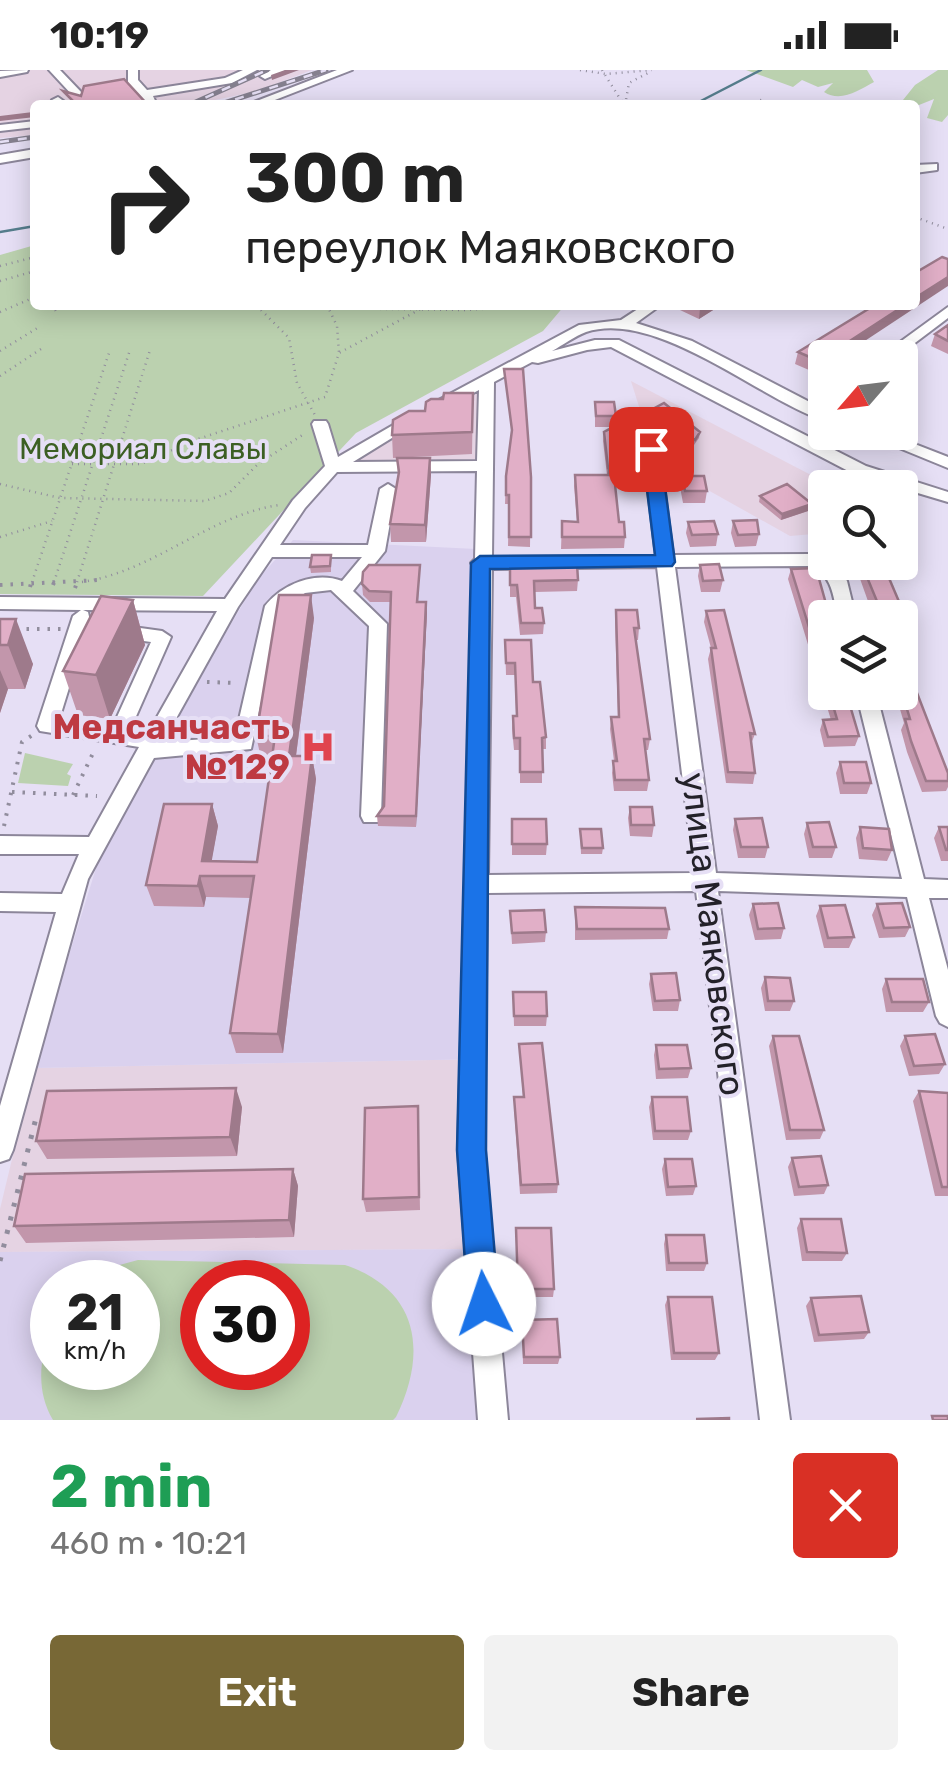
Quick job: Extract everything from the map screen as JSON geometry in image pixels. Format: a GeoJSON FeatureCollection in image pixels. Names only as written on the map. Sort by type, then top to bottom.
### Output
{"type":"FeatureCollection","features":[{"type":"Feature","properties":{"kind":"street"},"geometry":{"type":"LineString","coordinates":[[0,74],[23,70]]}},
{"type":"Feature","properties":{"kind":"street"},"geometry":{"type":"LineString","coordinates":[[54,70],[78,95]]}},
{"type":"Feature","properties":{"kind":"street"},"geometry":{"type":"LineString","coordinates":[[133,70],[132,81],[150,100],[252,70]]}},
{"type":"Feature","properties":{"kind":"street"},"geometry":{"type":"LineString","coordinates":[[265,76],[281,70]]}},
{"type":"Feature","properties":{"kind":"street"},"geometry":{"type":"LineString","coordinates":[[266,100],[347,70]]}},
{"type":"Feature","properties":{"kind":"street"},"geometry":{"type":"LineString","coordinates":[[0,128],[30,125]]}},
{"type":"Feature","properties":{"kind":"street"},"geometry":{"type":"LineString","coordinates":[[0,159],[30,153]]}},
{"type":"Feature","properties":{"kind":"street"},"geometry":{"type":"LineString","coordinates":[[920,168],[933,166]]}},
{"type":"Feature","properties":{"kind":"street"},"geometry":{"type":"LineString","coordinates":[[625,324],[646,310]]}},
{"type":"Feature","properties":{"kind":"street"},"geometry":{"type":"LineString","coordinates":[[909,340],[948,311]]}},
{"type":"Feature","properties":{"kind":"street"},"geometry":{"type":"LineString","coordinates":[[0,1150],[77,878],[230,605],[299,504],[332,466],[512,364],[584,328],[625,324],[687,344],[807,410]]}},
{"type":"Feature","properties":{"kind":"street"},"geometry":{"type":"LineString","coordinates":[[512,364],[577,351],[596,342],[614,343],[860,470],[948,497]]}},
{"type":"Feature","properties":{"kind":"street"},"geometry":{"type":"LineString","coordinates":[[487,378],[480,563],[471,1150],[493,1420]]}},
{"type":"Feature","properties":{"kind":"street"},"geometry":{"type":"LineString","coordinates":[[320,424],[332,466]]}},
{"type":"Feature","properties":{"kind":"street","name":"улица Маяковского"},"geometry":{"type":"LineString","coordinates":[[651,449],[775,1420]]}},
{"type":"Feature","properties":{"kind":"street"},"geometry":{"type":"LineString","coordinates":[[914,450],[948,463]]}},
{"type":"Feature","properties":{"kind":"street"},"geometry":{"type":"LineString","coordinates":[[332,466],[483,466]]}},
{"type":"Feature","properties":{"kind":"street"},"geometry":{"type":"LineString","coordinates":[[343,591],[368,565],[384,536],[388,489]]}},
{"type":"Feature","properties":{"kind":"street"},"geometry":{"type":"LineString","coordinates":[[267,551],[376,551]]}},
{"type":"Feature","properties":{"kind":"street"},"geometry":{"type":"LineString","coordinates":[[480,563],[811,560],[824,562],[836,571],[843,600]]}},
{"type":"Feature","properties":{"kind":"street"},"geometry":{"type":"LineString","coordinates":[[77,597],[78,626],[47,726],[118,736],[150,746],[244,744],[271,610],[282,594],[292,589],[335,584],[378,624],[371,816]]}},
{"type":"Feature","properties":{"kind":"street"},"geometry":{"type":"LineString","coordinates":[[0,603],[27,594],[230,605]]}},
{"type":"Feature","properties":{"kind":"street"},"geometry":{"type":"LineString","coordinates":[[78,626],[162,637],[118,736]]}},
{"type":"Feature","properties":{"kind":"street"},"geometry":{"type":"LineString","coordinates":[[871,710],[948,1016]]}},
{"type":"Feature","properties":{"kind":"street"},"geometry":{"type":"LineString","coordinates":[[3,845],[94,846]]}},
{"type":"Feature","properties":{"kind":"street"},"geometry":{"type":"LineString","coordinates":[[476,884],[707,882],[948,889]]}},
{"type":"Feature","properties":{"kind":"street"},"geometry":{"type":"LineString","coordinates":[[0,902],[70,902]]}},
{"type":"Feature","properties":{"kind":"path"},"geometry":{"type":"LineString","coordinates":[[580,70],[651,70]]}},
{"type":"Feature","properties":{"kind":"path"},"geometry":{"type":"LineString","coordinates":[[625,100],[630,83],[651,70]]}},
{"type":"Feature","properties":{"kind":"path"},"geometry":{"type":"LineString","coordinates":[[604,72],[621,100]]}},
{"type":"Feature","properties":{"kind":"path"},"geometry":{"type":"LineString","coordinates":[[920,219],[948,229]]}},
{"type":"Feature","properties":{"kind":"path"},"geometry":{"type":"LineString","coordinates":[[0,266],[30,258]]}},
{"type":"Feature","properties":{"kind":"path"},"geometry":{"type":"LineString","coordinates":[[0,281],[30,272]]}},
{"type":"Feature","properties":{"kind":"path"},"geometry":{"type":"LineString","coordinates":[[0,312],[30,300]]}},
{"type":"Feature","properties":{"kind":"path"},"geometry":{"type":"LineString","coordinates":[[0,484],[60,498],[102,500],[206,501],[229,492],[258,464],[320,424],[296,382],[297,357],[286,328],[261,310]]}},
{"type":"Feature","properties":{"kind":"path"},"geometry":{"type":"LineString","coordinates":[[72,464],[141,464],[194,440],[325,398],[339,353],[337,326],[329,310]]}},
{"type":"Feature","properties":{"kind":"path"},"geometry":{"type":"LineString","coordinates":[[401,310],[441,310]]}},
{"type":"Feature","properties":{"kind":"path"},"geometry":{"type":"LineString","coordinates":[[339,353],[420,311]]}},
{"type":"Feature","properties":{"kind":"path"},"geometry":{"type":"LineString","coordinates":[[0,351],[39,327]]}},
{"type":"Feature","properties":{"kind":"path"},"geometry":{"type":"LineString","coordinates":[[0,376],[41,349]]}},
{"type":"Feature","properties":{"kind":"path"},"geometry":{"type":"LineString","coordinates":[[27,594],[110,350]]}},
{"type":"Feature","properties":{"kind":"path"},"geometry":{"type":"LineString","coordinates":[[53,586],[130,350]]}},
{"type":"Feature","properties":{"kind":"path"},"geometry":{"type":"LineString","coordinates":[[0,628],[64,629],[150,350]]}},
{"type":"Feature","properties":{"kind":"path"},"geometry":{"type":"LineString","coordinates":[[77,597],[265,506],[299,504]]}},
{"type":"Feature","properties":{"kind":"path"},"geometry":{"type":"LineString","coordinates":[[0,537],[52,521]]}},
{"type":"Feature","properties":{"kind":"path"},"geometry":{"type":"LineString","coordinates":[[0,585],[27,594],[53,586],[77,597]]}},
{"type":"Feature","properties":{"kind":"path"},"geometry":{"type":"LineString","coordinates":[[3,845],[4,823],[22,742],[47,726]]}},
{"type":"Feature","properties":{"kind":"path"},"geometry":{"type":"LineString","coordinates":[[73,795],[94,751]]}},
{"type":"Feature","properties":{"kind":"path"},"geometry":{"type":"LineString","coordinates":[[10,792],[97,796]]}},
{"type":"Feature","properties":{"kind":"path"},"geometry":{"type":"LineString","coordinates":[[0,1261],[37,1114]]}},
{"type":"Feature","properties":{"kind":"shaded area"},"geometry":{"type":"Polygon","coordinates":[[[0,70],[312,70],[257,91],[215,100],[30,100],[30,135],[0,138],[0,70]]]}},
{"type":"Feature","properties":{"kind":"shaded area"},"geometry":{"type":"Polygon","coordinates":[[[631,381],[808,473],[808,534],[790,536],[656,461],[631,381]]]}},
{"type":"Feature","properties":{"kind":"shaded area"},"geometry":{"type":"Polygon","coordinates":[[[481,390],[476,467],[341,466],[441,406],[481,390]]]}},
{"type":"Feature","properties":{"kind":"shaded area","name":"Медсанчасть №129"},"geometry":{"type":"Polygon","coordinates":[[[293,540],[476,549],[484,1059],[34,1068],[106,836],[257,580],[293,540]]]}},
{"type":"Feature","properties":{"kind":"shaded area"},"geometry":{"type":"Polygon","coordinates":[[[484,1059],[487,1249],[0,1252],[0,1209],[34,1068],[484,1059]]]}},
{"type":"Feature","properties":{"kind":"shaded area"},"geometry":{"type":"Polygon","coordinates":[[[487,1249],[490,1420],[0,1420],[0,1252],[487,1249]]]}},
{"type":"Feature","properties":{"kind":"green space"},"geometry":{"type":"Polygon","coordinates":[[[746,70],[867,70],[874,82],[837,96],[824,92],[833,83],[818,87],[802,80],[793,87],[746,70]]]}},
{"type":"Feature","properties":{"kind":"green space"},"geometry":{"type":"Polygon","coordinates":[[[938,70],[948,70],[948,115],[942,122],[927,118],[934,99],[920,105],[920,100],[903,100],[915,85],[938,70]]]}},
{"type":"Feature","properties":{"kind":"green space","name":"Мемориал Славы"},"geometry":{"type":"Polygon","coordinates":[[[30,246],[30,310],[561,310],[543,331],[356,433],[203,596],[0,594],[0,255],[30,246]]]}},
{"type":"Feature","properties":{"kind":"green space"},"geometry":{"type":"Polygon","coordinates":[[[25,753],[73,764],[67,774],[71,776],[68,786],[18,783],[25,753]]]}},
{"type":"Feature","properties":{"kind":"green space"},"geometry":{"type":"Polygon","coordinates":[[[160,1261],[180,1261],[180,1390],[310,1390],[310,1264],[345,1265],[370,1276],[389,1290],[410,1326],[412,1369],[393,1420],[53,1420],[43,1390],[160,1390],[160,1261]]]}},
{"type":"Feature","properties":{"kind":"building"},"geometry":{"type":"Polygon","coordinates":[[[124,79],[143,100],[72,100],[63,91],[81,96],[84,86],[124,79]]]}},
{"type":"Feature","properties":{"kind":"building"},"geometry":{"type":"Polygon","coordinates":[[[942,257],[948,259],[948,277],[920,295],[920,270],[942,257]]]}},
{"type":"Feature","properties":{"kind":"building"},"geometry":{"type":"Polygon","coordinates":[[[867,310],[897,310],[851,340],[818,340],[867,310]]]}},
{"type":"Feature","properties":{"kind":"building"},"geometry":{"type":"Polygon","coordinates":[[[948,325],[948,341],[935,334],[948,325]]]}},
{"type":"Feature","properties":{"kind":"building"},"geometry":{"type":"Polygon","coordinates":[[[504,369],[523,369],[531,537],[509,537],[506,476],[512,430],[504,369]]]}},
{"type":"Feature","properties":{"kind":"building"},"geometry":{"type":"Polygon","coordinates":[[[444,393],[473,393],[472,432],[392,435],[393,420],[409,411],[425,411],[426,402],[443,399],[444,393]]]}},
{"type":"Feature","properties":{"kind":"building"},"geometry":{"type":"Polygon","coordinates":[[[595,402],[614,402],[616,416],[596,416],[595,402]]]}},
{"type":"Feature","properties":{"kind":"building"},"geometry":{"type":"Polygon","coordinates":[[[664,403],[700,432],[695,440],[649,411],[664,403]]]}},
{"type":"Feature","properties":{"kind":"building"},"geometry":{"type":"Polygon","coordinates":[[[617,425],[625,464],[608,468],[604,432],[617,425]]]}},
{"type":"Feature","properties":{"kind":"building"},"geometry":{"type":"Polygon","coordinates":[[[397,458],[430,458],[425,525],[390,524],[399,472],[397,458]]]}},
{"type":"Feature","properties":{"kind":"building"},"geometry":{"type":"Polygon","coordinates":[[[575,475],[614,475],[619,522],[624,522],[625,537],[562,537],[562,521],[578,522],[575,475]]]}},
{"type":"Feature","properties":{"kind":"building"},"geometry":{"type":"Polygon","coordinates":[[[682,476],[704,476],[707,491],[685,491],[682,476]]]}},
{"type":"Feature","properties":{"kind":"building"},"geometry":{"type":"Polygon","coordinates":[[[787,484],[808,501],[808,505],[782,514],[760,496],[787,484]]]}},
{"type":"Feature","properties":{"kind":"building"},"geometry":{"type":"Polygon","coordinates":[[[757,520],[759,534],[738,535],[733,521],[757,520]]]}},
{"type":"Feature","properties":{"kind":"building"},"geometry":{"type":"Polygon","coordinates":[[[714,521],[718,534],[692,535],[688,522],[714,521]]]}},
{"type":"Feature","properties":{"kind":"building"},"geometry":{"type":"Polygon","coordinates":[[[312,555],[331,555],[330,566],[310,567],[312,555]]]}},
{"type":"Feature","properties":{"kind":"building"},"geometry":{"type":"Polygon","coordinates":[[[510,564],[577,564],[578,580],[534,581],[535,608],[542,608],[544,623],[521,623],[517,585],[510,585],[510,564]]]}},
{"type":"Feature","properties":{"kind":"building"},"geometry":{"type":"Polygon","coordinates":[[[719,564],[723,580],[703,581],[700,565],[719,564]]]}},
{"type":"Feature","properties":{"kind":"building"},"geometry":{"type":"Polygon","coordinates":[[[369,565],[420,565],[417,602],[426,602],[416,816],[377,816],[384,806],[391,592],[369,591],[362,584],[363,572],[369,565]]]}},
{"type":"Feature","properties":{"kind":"building"},"geometry":{"type":"Polygon","coordinates":[[[808,568],[808,580],[819,580],[825,600],[808,600],[808,624],[791,569],[808,568]]]}},
{"type":"Feature","properties":{"kind":"building"},"geometry":{"type":"Polygon","coordinates":[[[868,580],[890,580],[898,600],[876,600],[868,580]]]}},
{"type":"Feature","properties":{"kind":"building"},"geometry":{"type":"Polygon","coordinates":[[[279,595],[311,595],[289,756],[312,756],[278,1034],[230,1033],[254,876],[200,876],[198,886],[146,885],[164,804],[212,804],[202,861],[257,862],[275,736],[256,736],[279,595]]]}},
{"type":"Feature","properties":{"kind":"building"},"geometry":{"type":"Polygon","coordinates":[[[101,596],[133,600],[96,675],[63,671],[101,596]]]}},
{"type":"Feature","properties":{"kind":"building"},"geometry":{"type":"Polygon","coordinates":[[[616,610],[637,610],[639,628],[634,628],[650,739],[644,739],[649,780],[615,780],[613,761],[617,761],[611,717],[619,717],[616,610]]]}},
{"type":"Feature","properties":{"kind":"building"},"geometry":{"type":"Polygon","coordinates":[[[724,610],[755,734],[750,733],[755,773],[728,772],[711,648],[716,648],[706,611],[724,610]]]}},
{"type":"Feature","properties":{"kind":"building"},"geometry":{"type":"Polygon","coordinates":[[[0,619],[16,619],[8,645],[0,645],[0,619]]]}},
{"type":"Feature","properties":{"kind":"building"},"geometry":{"type":"Polygon","coordinates":[[[505,640],[531,640],[533,682],[540,682],[546,737],[542,738],[543,772],[520,772],[520,738],[514,738],[515,663],[506,663],[505,640]]]}},
{"type":"Feature","properties":{"kind":"building"},"geometry":{"type":"Polygon","coordinates":[[[918,696],[948,781],[926,781],[905,719],[910,719],[907,710],[918,710],[918,696]]]}},
{"type":"Feature","properties":{"kind":"building"},"geometry":{"type":"Polygon","coordinates":[[[834,710],[851,710],[859,736],[828,737],[823,720],[837,719],[834,710]]]}},
{"type":"Feature","properties":{"kind":"building"},"geometry":{"type":"Polygon","coordinates":[[[840,762],[866,762],[871,783],[844,783],[840,762]]]}},
{"type":"Feature","properties":{"kind":"building"},"geometry":{"type":"Polygon","coordinates":[[[630,807],[652,807],[654,825],[631,825],[630,807]]]}},
{"type":"Feature","properties":{"kind":"building"},"geometry":{"type":"Polygon","coordinates":[[[762,818],[768,847],[741,847],[735,819],[762,818]]]}},
{"type":"Feature","properties":{"kind":"building"},"geometry":{"type":"Polygon","coordinates":[[[512,819],[546,819],[547,844],[512,844],[512,819]]]}},
{"type":"Feature","properties":{"kind":"building"},"geometry":{"type":"Polygon","coordinates":[[[829,822],[836,847],[813,847],[807,823],[829,822]]]}},
{"type":"Feature","properties":{"kind":"building"},"geometry":{"type":"Polygon","coordinates":[[[860,827],[889,829],[892,850],[863,848],[860,827]]]}},
{"type":"Feature","properties":{"kind":"building"},"geometry":{"type":"Polygon","coordinates":[[[939,827],[948,827],[948,850],[946,850],[939,827]]]}},
{"type":"Feature","properties":{"kind":"building"},"geometry":{"type":"Polygon","coordinates":[[[580,829],[601,829],[603,848],[582,848],[580,829]]]}},
{"type":"Feature","properties":{"kind":"building"},"geometry":{"type":"Polygon","coordinates":[[[778,903],[784,928],[758,929],[753,904],[778,903]]]}},
{"type":"Feature","properties":{"kind":"building"},"geometry":{"type":"Polygon","coordinates":[[[902,903],[910,927],[884,928],[877,904],[902,903]]]}},
{"type":"Feature","properties":{"kind":"building"},"geometry":{"type":"Polygon","coordinates":[[[845,905],[854,937],[828,938],[820,906],[845,905]]]}},
{"type":"Feature","properties":{"kind":"building"},"geometry":{"type":"Polygon","coordinates":[[[575,907],[665,908],[669,929],[577,929],[575,907]]]}},
{"type":"Feature","properties":{"kind":"building"},"geometry":{"type":"Polygon","coordinates":[[[544,910],[546,932],[512,933],[510,911],[544,910]]]}},
{"type":"Feature","properties":{"kind":"building"},"geometry":{"type":"Polygon","coordinates":[[[676,973],[680,1000],[655,1001],[651,974],[676,973]]]}},
{"type":"Feature","properties":{"kind":"building"},"geometry":{"type":"Polygon","coordinates":[[[765,977],[790,978],[794,1001],[768,1001],[765,977]]]}},
{"type":"Feature","properties":{"kind":"building"},"geometry":{"type":"Polygon","coordinates":[[[886,979],[923,979],[929,1002],[892,1002],[886,979]]]}},
{"type":"Feature","properties":{"kind":"building"},"geometry":{"type":"Polygon","coordinates":[[[513,992],[546,992],[547,1016],[514,1016],[513,992]]]}},
{"type":"Feature","properties":{"kind":"building"},"geometry":{"type":"Polygon","coordinates":[[[935,1034],[945,1064],[914,1066],[905,1036],[935,1034]]]}},
{"type":"Feature","properties":{"kind":"building"},"geometry":{"type":"Polygon","coordinates":[[[773,1036],[799,1036],[824,1130],[790,1130],[773,1036]]]}},
{"type":"Feature","properties":{"kind":"building"},"geometry":{"type":"Polygon","coordinates":[[[542,1043],[558,1184],[521,1185],[514,1097],[524,1097],[519,1044],[542,1043]]]}},
{"type":"Feature","properties":{"kind":"building"},"geometry":{"type":"Polygon","coordinates":[[[656,1045],[687,1045],[691,1068],[659,1069],[656,1045]]]}},
{"type":"Feature","properties":{"kind":"building"},"geometry":{"type":"Polygon","coordinates":[[[236,1088],[230,1137],[36,1141],[47,1091],[236,1088]]]}},
{"type":"Feature","properties":{"kind":"building"},"geometry":{"type":"Polygon","coordinates":[[[919,1091],[948,1093],[948,1187],[942,1187],[919,1091]]]}},
{"type":"Feature","properties":{"kind":"building"},"geometry":{"type":"Polygon","coordinates":[[[652,1097],[687,1097],[691,1131],[655,1131],[652,1097]]]}},
{"type":"Feature","properties":{"kind":"building"},"geometry":{"type":"Polygon","coordinates":[[[418,1106],[419,1197],[363,1199],[365,1108],[418,1106]]]}},
{"type":"Feature","properties":{"kind":"building"},"geometry":{"type":"Polygon","coordinates":[[[821,1156],[828,1185],[799,1187],[792,1158],[821,1156]]]}},
{"type":"Feature","properties":{"kind":"building"},"geometry":{"type":"Polygon","coordinates":[[[665,1159],[692,1159],[696,1186],[668,1187],[665,1159]]]}},
{"type":"Feature","properties":{"kind":"building"},"geometry":{"type":"Polygon","coordinates":[[[293,1169],[289,1220],[14,1226],[25,1174],[293,1169]]]}},
{"type":"Feature","properties":{"kind":"building"},"geometry":{"type":"Polygon","coordinates":[[[801,1219],[841,1219],[847,1253],[807,1252],[801,1219]]]}},
{"type":"Feature","properties":{"kind":"building"},"geometry":{"type":"Polygon","coordinates":[[[516,1228],[551,1228],[554,1289],[518,1289],[516,1228]]]}},
{"type":"Feature","properties":{"kind":"building"},"geometry":{"type":"Polygon","coordinates":[[[666,1235],[704,1235],[707,1263],[669,1263],[666,1235]]]}},
{"type":"Feature","properties":{"kind":"building"},"geometry":{"type":"Polygon","coordinates":[[[861,1296],[869,1332],[819,1335],[811,1298],[861,1296]]]}},
{"type":"Feature","properties":{"kind":"building"},"geometry":{"type":"Polygon","coordinates":[[[668,1297],[712,1297],[719,1353],[674,1353],[668,1297]]]}},
{"type":"Feature","properties":{"kind":"building"},"geometry":{"type":"Polygon","coordinates":[[[557,1319],[560,1357],[524,1357],[522,1320],[557,1319]]]}},
{"type":"Feature","properties":{"kind":"waterway"},"geometry":{"type":"LineString","coordinates":[[703,100],[761,70]]}},
{"type":"Feature","properties":{"kind":"waterway"},"geometry":{"type":"LineString","coordinates":[[0,232],[30,227]]}},
{"type":"Feature","properties":{"kind":"railway"},"geometry":{"type":"LineString","coordinates":[[200,100],[267,70]]}},
{"type":"Feature","properties":{"kind":"railway"},"geometry":{"type":"LineString","coordinates":[[233,100],[326,70]]}},
{"type":"Feature","properties":{"kind":"railway"},"geometry":{"type":"LineString","coordinates":[[0,142],[30,138]]}},
{"type":"Feature","properties":{"kind":"place","name":"Медсанчасть №129"},"geometry":{"type":"Point","coordinates":[318,747]}},
{"type":"Feature","properties":{"kind":"route"},"geometry":{"type":"LineString","coordinates":[[484,1304],[471,1150],[480,563],[665,562],[651,449]]}}]}
